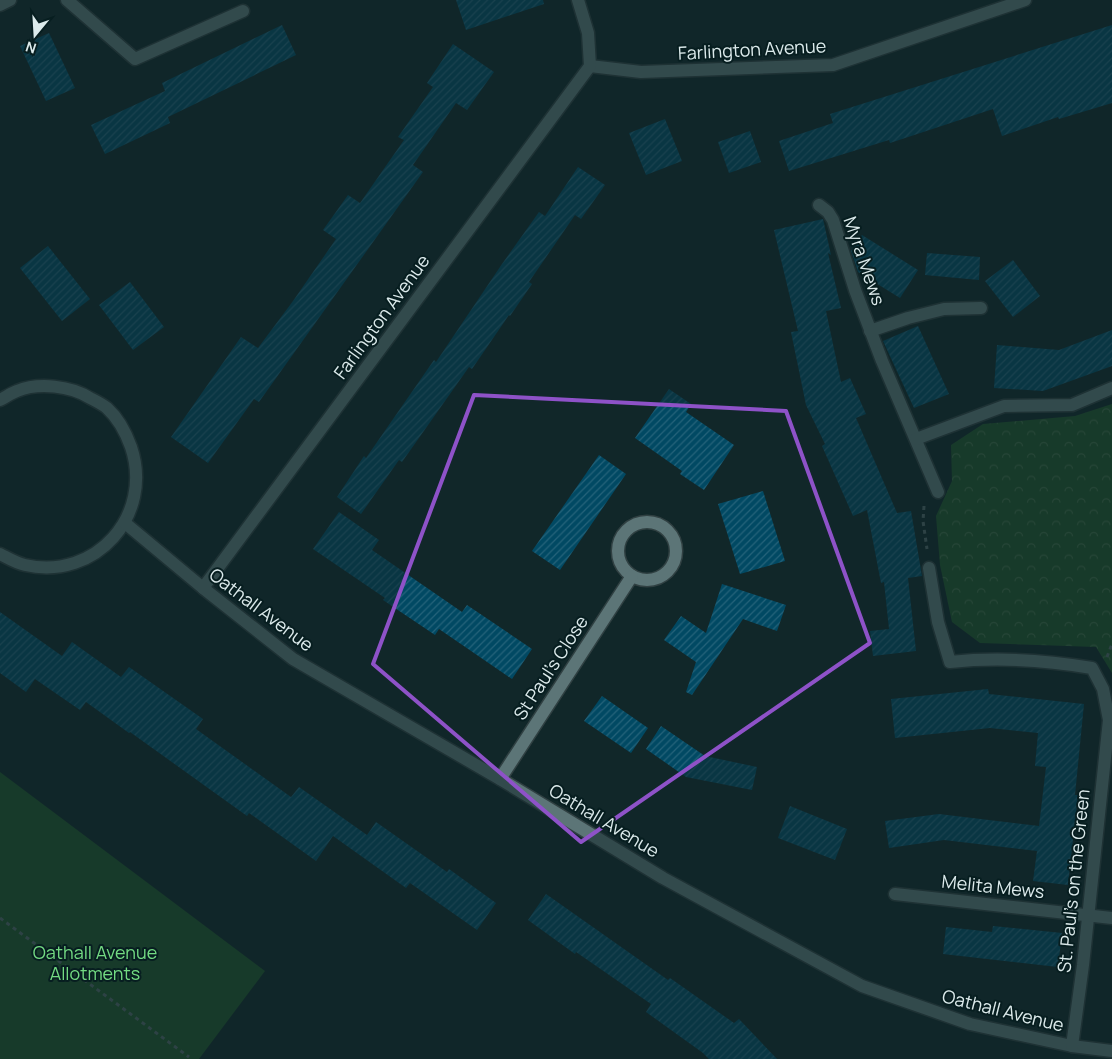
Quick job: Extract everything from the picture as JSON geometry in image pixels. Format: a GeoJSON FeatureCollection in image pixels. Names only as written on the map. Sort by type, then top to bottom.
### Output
{"type":"FeatureCollection","features":[{"type":"Feature","properties":{"kind":"street"},"geometry":{"type":"LineString","coordinates":[[0,5],[10,0]]}},
{"type":"Feature","properties":{"kind":"street"},"geometry":{"type":"LineString","coordinates":[[67,0],[135,59],[243,11]]}},
{"type":"Feature","properties":{"kind":"street"},"geometry":{"type":"LineString","coordinates":[[578,0],[588,33],[590,66]]}},
{"type":"Feature","properties":{"kind":"street","name":"Farlington Avenue"},"geometry":{"type":"LineString","coordinates":[[203,588],[590,66],[641,72],[833,65],[1025,0]]}},
{"type":"Feature","properties":{"kind":"street","name":"Myra Mews"},"geometry":{"type":"LineString","coordinates":[[819,205],[828,212],[833,220],[854,290],[882,362],[916,439]]}},
{"type":"Feature","properties":{"kind":"street","name":"Myra Mews"},"geometry":{"type":"LineString","coordinates":[[870,331],[908,318],[944,309],[981,308]]}},
{"type":"Feature","properties":{"kind":"street"},"geometry":{"type":"LineString","coordinates":[[0,400],[18,390],[49,385],[80,392],[107,408],[126,433],[136,463],[136,494],[125,523],[106,545],[81,561],[53,567],[24,565],[0,554]]}},
{"type":"Feature","properties":{"kind":"street"},"geometry":{"type":"LineString","coordinates":[[938,492],[916,439],[1004,406],[1072,406],[1112,388]]}},
{"type":"Feature","properties":{"kind":"street"},"geometry":{"type":"LineString","coordinates":[[642,522],[652,522],[661,525],[674,540],[675,560],[670,569],[662,576],[652,579],[632,576],[624,569],[619,560],[620,540],[625,531],[633,525],[642,522]]}},
{"type":"Feature","properties":{"kind":"street","name":"Oathall Avenue"},"geometry":{"type":"LineString","coordinates":[[125,523],[203,588],[294,659],[500,779],[663,878],[862,986],[970,1024],[1072,1046],[1112,1051]]}},
{"type":"Feature","properties":{"kind":"street","name":"St. Paul's on the Green"},"geometry":{"type":"LineString","coordinates":[[930,568],[938,622],[950,662],[979,659],[1034,660],[1092,668],[1102,689],[1111,720],[1072,1046]]}},
{"type":"Feature","properties":{"kind":"street","name":"St Paul's Close"},"geometry":{"type":"LineString","coordinates":[[500,779],[632,576]]}},
{"type":"Feature","properties":{"kind":"street","name":"Melita Mews"},"geometry":{"type":"LineString","coordinates":[[895,894],[1112,918]]}},
{"type":"Feature","properties":{"kind":"path"},"geometry":{"type":"LineString","coordinates":[[930,568],[923,521],[924,503],[938,492]]}},
{"type":"Feature","properties":{"kind":"path"},"geometry":{"type":"LineString","coordinates":[[0,918],[189,1057]]}},
{"type":"Feature","properties":{"kind":"highlighted area"},"geometry":{"type":"Polygon","coordinates":[[[474,395],[786,411],[870,643],[581,842],[373,664],[474,395]]]}},
{"type":"Feature","properties":{"kind":"green space"},"geometry":{"type":"Polygon","coordinates":[[[1112,404],[1112,673],[1096,647],[980,643],[952,622],[940,565],[936,516],[952,481],[951,445],[983,424],[1075,416],[1112,404]]]}},
{"type":"Feature","properties":{"kind":"green space","name":"Oathall Avenue Allotments"},"geometry":{"type":"Polygon","coordinates":[[[0,772],[265,971],[199,1059],[0,1059],[0,772]]]}},
{"type":"Feature","properties":{"kind":"building"},"geometry":{"type":"Polygon","coordinates":[[[456,0],[543,0],[544,4],[466,30],[456,0]]]}},
{"type":"Feature","properties":{"kind":"building"},"geometry":{"type":"Polygon","coordinates":[[[282,25],[296,55],[168,117],[170,123],[105,154],[91,125],[165,91],[162,83],[282,25]]]}},
{"type":"Feature","properties":{"kind":"building"},"geometry":{"type":"Polygon","coordinates":[[[1112,25],[1112,103],[1059,119],[1058,117],[1002,136],[993,109],[890,143],[889,140],[789,171],[779,141],[833,123],[830,114],[1112,25]]]}},
{"type":"Feature","properties":{"kind":"building"},"geometry":{"type":"Polygon","coordinates":[[[49,33],[75,88],[46,101],[20,46],[49,33]]]}},
{"type":"Feature","properties":{"kind":"building"},"geometry":{"type":"Polygon","coordinates":[[[453,44],[494,72],[467,110],[456,103],[413,165],[423,172],[259,402],[254,399],[208,463],[171,437],[241,337],[258,348],[293,301],[336,239],[323,230],[348,195],[360,203],[404,140],[398,137],[433,87],[427,83],[453,44]]]}},
{"type":"Feature","properties":{"kind":"building"},"geometry":{"type":"Polygon","coordinates":[[[665,119],[682,161],[646,175],[629,133],[665,119]]]}},
{"type":"Feature","properties":{"kind":"building"},"geometry":{"type":"Polygon","coordinates":[[[750,131],[761,162],[729,173],[718,142],[750,131]]]}},
{"type":"Feature","properties":{"kind":"building"},"geometry":{"type":"Polygon","coordinates":[[[578,167],[605,185],[581,219],[575,215],[529,282],[532,284],[510,316],[472,369],[469,367],[402,462],[399,460],[361,514],[337,497],[364,456],[366,458],[434,360],[436,362],[539,212],[545,216],[578,167]]]}},
{"type":"Feature","properties":{"kind":"building"},"geometry":{"type":"Polygon","coordinates":[[[823,219],[831,255],[828,253],[841,308],[826,311],[841,382],[850,378],[866,414],[856,418],[897,513],[911,511],[922,576],[908,578],[916,651],[873,656],[870,631],[889,629],[884,582],[881,583],[867,510],[853,516],[822,446],[825,444],[806,405],[791,332],[798,331],[774,230],[823,219]]]}},
{"type":"Feature","properties":{"kind":"building"},"geometry":{"type":"Polygon","coordinates":[[[862,235],[918,270],[900,298],[858,272],[851,251],[862,235]]]}},
{"type":"Feature","properties":{"kind":"building"},"geometry":{"type":"Polygon","coordinates":[[[48,246],[90,299],[62,321],[20,268],[48,246]]]}},
{"type":"Feature","properties":{"kind":"building"},"geometry":{"type":"Polygon","coordinates":[[[927,253],[980,257],[979,280],[925,275],[927,253]]]}},
{"type":"Feature","properties":{"kind":"building"},"geometry":{"type":"Polygon","coordinates":[[[1013,260],[1040,296],[1013,317],[985,281],[1013,260]]]}},
{"type":"Feature","properties":{"kind":"building"},"geometry":{"type":"Polygon","coordinates":[[[130,282],[164,327],[133,350],[99,305],[130,282]]]}},
{"type":"Feature","properties":{"kind":"building"},"geometry":{"type":"Polygon","coordinates":[[[918,326],[949,394],[914,408],[883,341],[918,326]]]}},
{"type":"Feature","properties":{"kind":"building"},"geometry":{"type":"Polygon","coordinates":[[[1112,330],[1112,366],[1043,391],[994,388],[997,345],[1059,350],[1112,330]]]}},
{"type":"Feature","properties":{"kind":"building"},"geometry":{"type":"Polygon","coordinates":[[[669,389],[691,404],[686,412],[734,445],[704,490],[680,474],[682,471],[635,438],[669,389]]]}},
{"type":"Feature","properties":{"kind":"building"},"geometry":{"type":"Polygon","coordinates":[[[599,455],[626,474],[560,570],[532,551],[599,455]]]}},
{"type":"Feature","properties":{"kind":"building"},"geometry":{"type":"Polygon","coordinates":[[[763,491],[785,561],[740,574],[718,504],[763,491]]]}},
{"type":"Feature","properties":{"kind":"building"},"geometry":{"type":"Polygon","coordinates":[[[339,512],[379,540],[372,550],[462,612],[467,605],[532,649],[512,679],[439,629],[435,635],[313,549],[339,512]]]}},
{"type":"Feature","properties":{"kind":"building"},"geometry":{"type":"Polygon","coordinates":[[[722,584],[786,605],[777,631],[743,619],[692,695],[686,692],[696,662],[664,640],[681,616],[706,633],[722,584]]]}},
{"type":"Feature","properties":{"kind":"building"},"geometry":{"type":"Polygon","coordinates":[[[0,612],[62,656],[72,642],[121,677],[129,667],[203,719],[196,729],[291,797],[299,787],[367,835],[376,822],[447,872],[449,869],[496,903],[477,930],[410,883],[406,888],[333,836],[316,861],[249,813],[247,816],[86,702],[80,710],[35,679],[26,692],[0,673],[0,612]]]}},
{"type":"Feature","properties":{"kind":"building"},"geometry":{"type":"Polygon","coordinates":[[[988,689],[989,694],[1084,704],[1075,795],[1078,795],[1068,885],[1033,881],[1037,851],[944,840],[889,848],[885,821],[939,814],[1039,826],[1046,767],[1035,766],[1038,733],[990,728],[895,738],[891,699],[988,689]]]}},
{"type":"Feature","properties":{"kind":"building"},"geometry":{"type":"Polygon","coordinates":[[[602,696],[648,728],[631,753],[584,721],[602,696]]]}},
{"type":"Feature","properties":{"kind":"building"},"geometry":{"type":"Polygon","coordinates":[[[661,726],[705,756],[757,767],[752,790],[686,777],[646,749],[661,726]]]}},
{"type":"Feature","properties":{"kind":"building"},"geometry":{"type":"Polygon","coordinates":[[[790,806],[847,829],[835,860],[778,838],[790,806]]]}},
{"type":"Feature","properties":{"kind":"building"},"geometry":{"type":"Polygon","coordinates":[[[546,894],[668,980],[670,978],[734,1023],[739,1019],[777,1059],[709,1059],[646,1012],[651,1004],[576,952],[575,954],[528,920],[546,894]]]}},
{"type":"Feature","properties":{"kind":"building"},"geometry":{"type":"Polygon","coordinates":[[[993,926],[1062,933],[1058,967],[943,954],[946,927],[992,932],[993,926]]]}}]}
